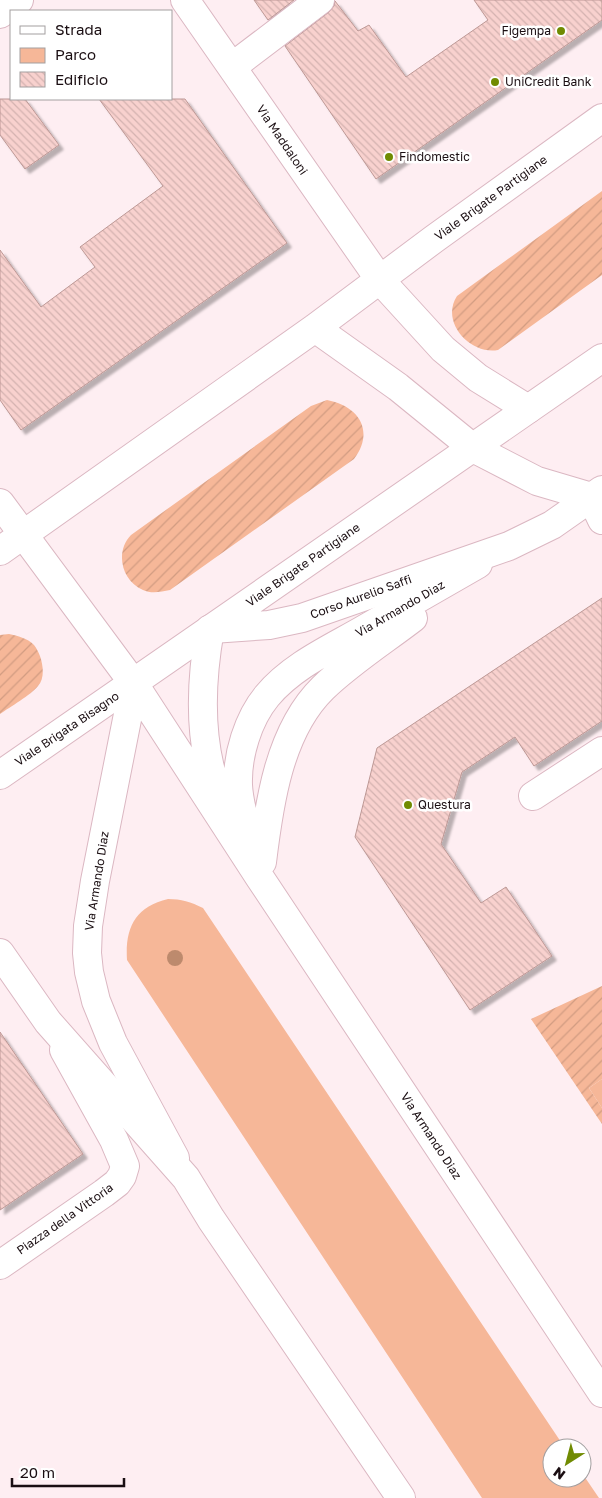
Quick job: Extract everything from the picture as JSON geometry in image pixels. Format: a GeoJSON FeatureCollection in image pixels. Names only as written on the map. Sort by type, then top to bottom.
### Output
{"type":"FeatureCollection","features":[{"type":"Feature","properties":{"kind":"street"},"geometry":{"type":"LineString","coordinates":[[0,14],[19,0]]}},
{"type":"Feature","properties":{"kind":"street","name":"Via Maddaloni"},"geometry":{"type":"LineString","coordinates":[[186,0],[380,280]]}},
{"type":"Feature","properties":{"kind":"street"},"geometry":{"type":"LineString","coordinates":[[232,68],[320,0]]}},
{"type":"Feature","properties":{"kind":"street","name":"Viale Brigate Partigiane"},"geometry":{"type":"LineString","coordinates":[[22,535],[315,328],[602,118]]}},
{"type":"Feature","properties":{"kind":"street"},"geometry":{"type":"LineString","coordinates":[[380,280],[443,349],[478,378],[528,409]]}},
{"type":"Feature","properties":{"kind":"street"},"geometry":{"type":"LineString","coordinates":[[315,328],[398,387],[473,448]]}},
{"type":"Feature","properties":{"kind":"street","name":"Viale Brigate Partigiane"},"geometry":{"type":"LineString","coordinates":[[134,684],[210,629],[602,358]]}},
{"type":"Feature","properties":{"kind":"street","name":"Corso Aurelio Saffi"},"geometry":{"type":"LineString","coordinates":[[473,448],[537,481],[598,502]]}},
{"type":"Feature","properties":{"kind":"street","name":"Corso Aurelio Saffi"},"geometry":{"type":"LineString","coordinates":[[210,629],[269,625],[302,618],[502,550],[598,502]]}},
{"type":"Feature","properties":{"kind":"street","name":"Via Armando Diaz"},"geometry":{"type":"LineString","coordinates":[[0,503],[134,684],[260,878],[602,1393]]}},
{"type":"Feature","properties":{"kind":"street"},"geometry":{"type":"LineString","coordinates":[[0,550],[22,535]]}},
{"type":"Feature","properties":{"kind":"street","name":"Corso Aurelio Saffi"},"geometry":{"type":"LineString","coordinates":[[260,878],[271,798],[290,740],[308,707],[322,689],[341,673],[502,550]]}},
{"type":"Feature","properties":{"kind":"street","name":"Via Armando Diaz"},"geometry":{"type":"LineString","coordinates":[[260,878],[240,801],[238,784],[245,738],[253,716],[266,697],[277,685],[308,661],[502,550]]}},
{"type":"Feature","properties":{"kind":"street"},"geometry":{"type":"LineString","coordinates":[[210,629],[206,650],[204,695],[204,730],[209,768],[229,819],[260,878]]}},
{"type":"Feature","properties":{"kind":"street","name":"Via Armando Diaz"},"geometry":{"type":"LineString","coordinates":[[134,684],[95,881],[88,926],[87,953],[89,972],[96,1001],[113,1043],[186,1178],[211,1219],[401,1498]]}},
{"type":"Feature","properties":{"kind":"street","name":"Viale Brigata Bisagno"},"geometry":{"type":"LineString","coordinates":[[0,775],[134,684]]}},
{"type":"Feature","properties":{"kind":"street"},"geometry":{"type":"LineString","coordinates":[[533,796],[602,751]]}},
{"type":"Feature","properties":{"kind":"street","name":"Via Armando Diaz"},"geometry":{"type":"LineString","coordinates":[[0,953],[48,1022],[114,1140]]}},
{"type":"Feature","properties":{"kind":"street","name":"Via Armando Diaz"},"geometry":{"type":"LineString","coordinates":[[48,1022],[186,1178]]}},
{"type":"Feature","properties":{"kind":"street","name":"Piazza della Vittoria"},"geometry":{"type":"LineString","coordinates":[[0,1265],[117,1183],[122,1176],[125,1166],[114,1140]]}},
{"type":"Feature","properties":{"kind":"green space"},"geometry":{"type":"Polygon","coordinates":[[[602,191],[602,275],[498,350],[488,350],[468,342],[455,326],[452,316],[457,296],[602,191]]]}},
{"type":"Feature","properties":{"kind":"green space"},"geometry":{"type":"Polygon","coordinates":[[[327,400],[348,408],[360,421],[363,439],[354,459],[170,590],[149,592],[136,586],[130,580],[125,573],[122,557],[123,549],[131,535],[311,406],[327,400]]]}},
{"type":"Feature","properties":{"kind":"green space"},"geometry":{"type":"Polygon","coordinates":[[[9,634],[25,639],[34,645],[39,654],[43,671],[41,682],[35,690],[0,714],[0,635],[9,634]]]}},
{"type":"Feature","properties":{"kind":"green space"},"geometry":{"type":"Polygon","coordinates":[[[168,899],[186,901],[203,908],[558,1438],[542,1438],[542,1488],[592,1488],[599,1498],[482,1498],[127,960],[128,938],[134,920],[147,907],[168,899]]]}},
{"type":"Feature","properties":{"kind":"green space"},"geometry":{"type":"Polygon","coordinates":[[[602,986],[602,1079],[589,1088],[602,1108],[602,1124],[531,1019],[602,986]]]}},
{"type":"Feature","properties":{"kind":"green space"},"geometry":{"type":"Polygon","coordinates":[[[602,1079],[602,1108],[589,1088],[602,1079]]]}},
{"type":"Feature","properties":{"kind":"building"},"geometry":{"type":"Polygon","coordinates":[[[254,0],[294,0],[268,20],[254,0]]]}},
{"type":"Feature","properties":{"kind":"building"},"geometry":{"type":"Polygon","coordinates":[[[474,0],[602,0],[602,20],[376,179],[285,46],[329,12],[334,6],[335,1],[358,31],[369,25],[406,77],[488,20],[474,0]]]}},
{"type":"Feature","properties":{"kind":"building"},"geometry":{"type":"Polygon","coordinates":[[[0,99],[26,100],[59,145],[25,169],[0,135],[0,99]]]}},
{"type":"Feature","properties":{"kind":"building"},"geometry":{"type":"Polygon","coordinates":[[[185,99],[287,243],[21,430],[0,400],[0,250],[41,307],[95,267],[80,247],[163,186],[100,100],[185,99]]]}},
{"type":"Feature","properties":{"kind":"building","name":"Questura"},"geometry":{"type":"Polygon","coordinates":[[[602,598],[602,721],[534,766],[515,737],[462,772],[441,844],[481,903],[506,887],[552,956],[470,1010],[355,837],[377,748],[602,598]]]}},
{"type":"Feature","properties":{"kind":"building"},"geometry":{"type":"Polygon","coordinates":[[[0,1032],[83,1154],[0,1210],[0,1032]]]}},
{"type":"Feature","properties":{"kind":"place","name":"Figempa"},"geometry":{"type":"Point","coordinates":[561,31]}},
{"type":"Feature","properties":{"kind":"place","name":"UniCredit Bank"},"geometry":{"type":"Point","coordinates":[495,82]}},
{"type":"Feature","properties":{"kind":"place","name":"Findomestic"},"geometry":{"type":"Point","coordinates":[389,157]}},
{"type":"Feature","properties":{"kind":"place","name":"Questura"},"geometry":{"type":"Point","coordinates":[408,805]}}]}
